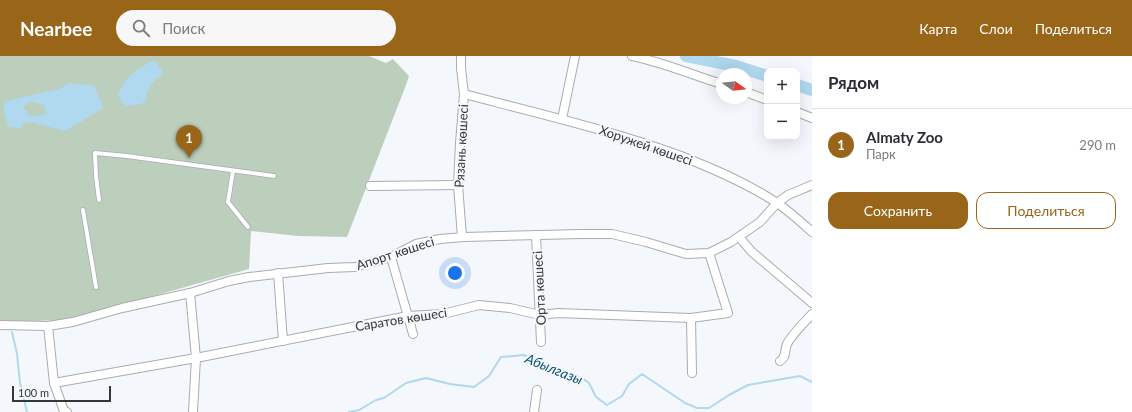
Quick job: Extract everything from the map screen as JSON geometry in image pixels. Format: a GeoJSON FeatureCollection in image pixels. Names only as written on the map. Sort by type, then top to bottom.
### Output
{"type":"FeatureCollection","features":[{"type":"Feature","properties":{"kind":"street","name":"Рязань көшесі"},"geometry":{"type":"LineString","coordinates":[[461,56],[464,94],[459,149],[458,185],[462,237]]}},
{"type":"Feature","properties":{"kind":"street"},"geometry":{"type":"LineString","coordinates":[[562,119],[575,56]]}},
{"type":"Feature","properties":{"kind":"street"},"geometry":{"type":"LineString","coordinates":[[632,56],[659,62],[678,70],[716,82]]}},
{"type":"Feature","properties":{"kind":"street","name":"Хоружей көшесі"},"geometry":{"type":"LineString","coordinates":[[464,94],[602,129],[657,147],[710,167],[742,182],[777,203],[812,232]]}},
{"type":"Feature","properties":{"kind":"street"},"geometry":{"type":"LineString","coordinates":[[752,94],[764,99]]}},
{"type":"Feature","properties":{"kind":"street"},"geometry":{"type":"LineString","coordinates":[[800,113],[812,118]]}},
{"type":"Feature","properties":{"kind":"street"},"geometry":{"type":"LineString","coordinates":[[370,186],[458,185]]}},
{"type":"Feature","properties":{"kind":"street","name":"Апорт көшесі"},"geometry":{"type":"LineString","coordinates":[[0,325],[48,326],[73,322],[122,308],[190,293],[229,281],[278,273],[355,267],[391,257],[416,244],[440,239],[462,237],[612,234],[686,254],[709,253],[739,237],[760,222],[777,203],[788,194],[812,185]]}},
{"type":"Feature","properties":{"kind":"street","name":"Орта көшесі"},"geometry":{"type":"LineString","coordinates":[[536,235],[541,342]]}},
{"type":"Feature","properties":{"kind":"street"},"geometry":{"type":"LineString","coordinates":[[739,237],[756,256],[812,303]]}},
{"type":"Feature","properties":{"kind":"street","name":"Саратов көшесі"},"geometry":{"type":"LineString","coordinates":[[54,383],[196,358],[408,316],[442,314],[479,305],[510,308],[540,315],[558,313],[691,318],[728,313],[709,253]]}},
{"type":"Feature","properties":{"kind":"street"},"geometry":{"type":"LineString","coordinates":[[391,257],[413,334]]}},
{"type":"Feature","properties":{"kind":"street"},"geometry":{"type":"LineString","coordinates":[[278,273],[283,341]]}},
{"type":"Feature","properties":{"kind":"street"},"geometry":{"type":"LineString","coordinates":[[190,293],[196,358],[193,412]]}},
{"type":"Feature","properties":{"kind":"street"},"geometry":{"type":"LineString","coordinates":[[780,361],[786,354],[787,345],[812,314]]}},
{"type":"Feature","properties":{"kind":"street"},"geometry":{"type":"LineString","coordinates":[[691,318],[692,372]]}},
{"type":"Feature","properties":{"kind":"street"},"geometry":{"type":"LineString","coordinates":[[48,326],[54,383],[64,411],[67,412]]}},
{"type":"Feature","properties":{"kind":"street"},"geometry":{"type":"LineString","coordinates":[[534,412],[538,390]]}},
{"type":"Feature","properties":{"kind":"lane"},"geometry":{"type":"LineString","coordinates":[[99,200],[95,153],[274,176]]}},
{"type":"Feature","properties":{"kind":"lane"},"geometry":{"type":"LineString","coordinates":[[234,171],[228,202],[248,227]]}},
{"type":"Feature","properties":{"kind":"lane"},"geometry":{"type":"LineString","coordinates":[[83,210],[96,287]]}},
{"type":"Feature","properties":{"kind":"green space"},"geometry":{"type":"Polygon","coordinates":[[[0,56],[369,56],[386,63],[393,59],[409,76],[347,237],[298,236],[251,231],[249,269],[97,312],[61,320],[0,322],[0,56]]]}},
{"type":"Feature","properties":{"kind":"water"},"geometry":{"type":"Polygon","coordinates":[[[154,60],[164,73],[156,79],[149,88],[146,101],[141,104],[127,106],[121,102],[118,95],[124,83],[137,70],[154,60]]]}},
{"type":"Feature","properties":{"kind":"water"},"geometry":{"type":"Polygon","coordinates":[[[70,83],[95,87],[103,108],[65,131],[31,122],[24,123],[22,127],[18,128],[9,127],[4,111],[5,101],[59,89],[70,83]],[[31,102],[27,103],[23,107],[30,116],[44,115],[44,105],[31,102]]]}},
{"type":"Feature","properties":{"kind":"waterway"},"geometry":{"type":"LineString","coordinates":[[686,56],[736,66],[764,75]]}},
{"type":"Feature","properties":{"kind":"waterway"},"geometry":{"type":"LineString","coordinates":[[800,86],[812,90]]}},
{"type":"Feature","properties":{"kind":"waterway","name":"Абылгазы"},"geometry":{"type":"LineString","coordinates":[[12,332],[17,354],[20,383],[27,412]]}},
{"type":"Feature","properties":{"kind":"waterway","name":"Абылгазы"},"geometry":{"type":"LineString","coordinates":[[349,412],[359,410],[376,400],[384,398],[406,383],[426,378],[450,384],[474,387],[489,376],[501,357],[524,355],[535,361],[582,378],[589,383],[596,397],[607,405],[622,396],[629,384],[642,374],[685,403],[697,408],[709,408],[748,385],[800,376],[812,382]]}},
{"type":"Feature","properties":{"kind":"place","name":"Almaty Zoo"},"geometry":{"type":"Point","coordinates":[189,158]}}]}
